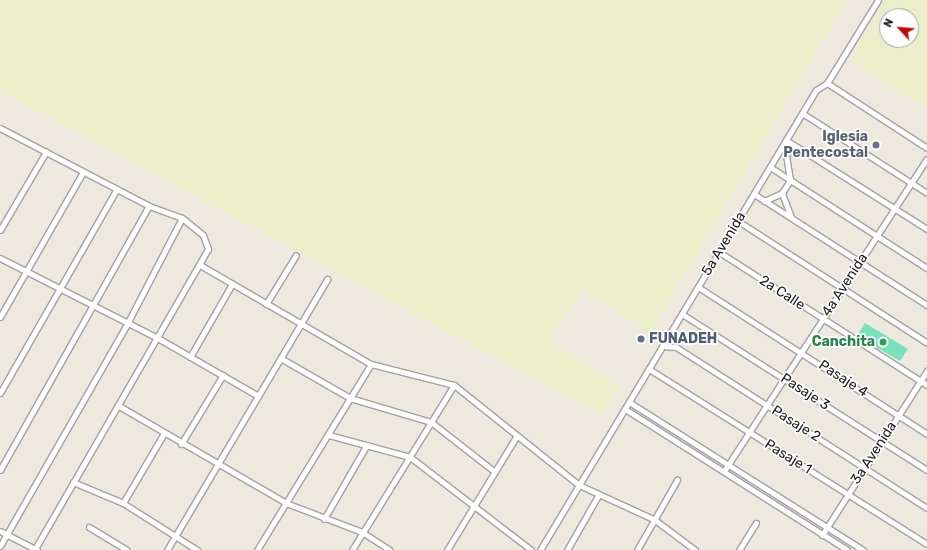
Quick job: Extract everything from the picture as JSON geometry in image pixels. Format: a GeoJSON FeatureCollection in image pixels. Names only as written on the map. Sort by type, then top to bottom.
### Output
{"type":"FeatureCollection","features":[{"type":"Feature","properties":{"kind":"street","name":"5a Avenida"},"geometry":{"type":"LineString","coordinates":[[540,550],[816,90],[826,83],[878,0]]}},
{"type":"Feature","properties":{"kind":"street"},"geometry":{"type":"LineString","coordinates":[[826,83],[927,148]]}},
{"type":"Feature","properties":{"kind":"street"},"geometry":{"type":"LineString","coordinates":[[802,113],[927,193]]}},
{"type":"Feature","properties":{"kind":"street"},"geometry":{"type":"LineString","coordinates":[[0,128],[149,206],[182,218],[195,226],[207,243],[208,249],[35,550],[0,531]]}},
{"type":"Feature","properties":{"kind":"street"},"geometry":{"type":"LineString","coordinates":[[786,140],[927,229]]}},
{"type":"Feature","properties":{"kind":"street"},"geometry":{"type":"LineString","coordinates":[[764,201],[782,193],[790,180],[786,154],[797,147]]}},
{"type":"Feature","properties":{"kind":"street"},"geometry":{"type":"LineString","coordinates":[[0,230],[46,152]]}},
{"type":"Feature","properties":{"kind":"street","name":"4a Avenida"},"geometry":{"type":"LineString","coordinates":[[724,472],[927,159]]}},
{"type":"Feature","properties":{"kind":"street"},"geometry":{"type":"LineString","coordinates":[[770,167],[927,268]]}},
{"type":"Feature","properties":{"kind":"street"},"geometry":{"type":"LineString","coordinates":[[0,317],[24,273],[84,172]]}},
{"type":"Feature","properties":{"kind":"street"},"geometry":{"type":"LineString","coordinates":[[0,393],[117,189]]}},
{"type":"Feature","properties":{"kind":"street"},"geometry":{"type":"LineString","coordinates":[[782,193],[791,218]]}},
{"type":"Feature","properties":{"kind":"street"},"geometry":{"type":"LineString","coordinates":[[754,194],[927,305]]}},
{"type":"Feature","properties":{"kind":"street"},"geometry":{"type":"LineString","coordinates":[[0,470],[94,308],[149,206]]}},
{"type":"Feature","properties":{"kind":"street"},"geometry":{"type":"LineString","coordinates":[[0,546],[127,324],[182,218]]}},
{"type":"Feature","properties":{"kind":"street"},"geometry":{"type":"LineString","coordinates":[[738,221],[927,343]]}},
{"type":"Feature","properties":{"kind":"street","name":"2a Calle"},"geometry":{"type":"LineString","coordinates":[[719,252],[927,385]]}},
{"type":"Feature","properties":{"kind":"street"},"geometry":{"type":"LineString","coordinates":[[266,304],[296,255]]}},
{"type":"Feature","properties":{"kind":"street"},"geometry":{"type":"LineString","coordinates":[[0,258],[24,273],[156,338],[258,396]]}},
{"type":"Feature","properties":{"kind":"street"},"geometry":{"type":"LineString","coordinates":[[200,265],[371,364],[454,385],[516,437],[579,485],[654,520],[695,550]]}},
{"type":"Feature","properties":{"kind":"street"},"geometry":{"type":"LineString","coordinates":[[167,550],[218,467],[258,396],[282,359],[327,279]]}},
{"type":"Feature","properties":{"kind":"street"},"geometry":{"type":"LineString","coordinates":[[190,357],[232,284]]}},
{"type":"Feature","properties":{"kind":"street","name":"Pasaje 4"},"geometry":{"type":"LineString","coordinates":[[698,287],[927,434]]}},
{"type":"Feature","properties":{"kind":"street","name":"Pasaje 3"},"geometry":{"type":"LineString","coordinates":[[682,314],[927,470]]}},
{"type":"Feature","properties":{"kind":"street","name":"Pasaje 2"},"geometry":{"type":"LineString","coordinates":[[663,346],[676,347],[927,508]]}},
{"type":"Feature","properties":{"kind":"street"},"geometry":{"type":"LineString","coordinates":[[282,359],[350,398],[431,422],[495,472]]}},
{"type":"Feature","properties":{"kind":"street"},"geometry":{"type":"LineString","coordinates":[[257,550],[329,435],[371,364]]}},
{"type":"Feature","properties":{"kind":"street","name":"Pasaje 1"},"geometry":{"type":"LineString","coordinates":[[649,369],[927,544]]}},
{"type":"Feature","properties":{"kind":"street","name":"3a Avenida"},"geometry":{"type":"LineString","coordinates":[[822,535],[927,371]]}},
{"type":"Feature","properties":{"kind":"street"},"geometry":{"type":"LineString","coordinates":[[181,444],[223,375]]}},
{"type":"Feature","properties":{"kind":"street"},"geometry":{"type":"LineString","coordinates":[[352,550],[454,385]]}},
{"type":"Feature","properties":{"kind":"street"},"geometry":{"type":"LineString","coordinates":[[630,402],[863,550]]}},
{"type":"Feature","properties":{"kind":"street"},"geometry":{"type":"LineString","coordinates":[[119,406],[218,467],[286,503],[324,519],[362,532],[390,550]]}},
{"type":"Feature","properties":{"kind":"street"},"geometry":{"type":"LineString","coordinates":[[625,409],[846,550]]}},
{"type":"Feature","properties":{"kind":"street"},"geometry":{"type":"LineString","coordinates":[[123,503],[164,433]]}},
{"type":"Feature","properties":{"kind":"street"},"geometry":{"type":"LineString","coordinates":[[329,435],[366,446],[410,456],[531,550]]}},
{"type":"Feature","properties":{"kind":"street"},"geometry":{"type":"LineString","coordinates":[[447,550],[516,437]]}},
{"type":"Feature","properties":{"kind":"street"},"geometry":{"type":"LineString","coordinates":[[324,519],[366,446]]}},
{"type":"Feature","properties":{"kind":"street"},"geometry":{"type":"LineString","coordinates":[[636,550],[677,480]]}},
{"type":"Feature","properties":{"kind":"street"},"geometry":{"type":"LineString","coordinates":[[73,482],[123,503],[174,538],[197,550]]}},
{"type":"Feature","properties":{"kind":"street"},"geometry":{"type":"LineString","coordinates":[[567,550],[599,494]]}},
{"type":"Feature","properties":{"kind":"street"},"geometry":{"type":"LineString","coordinates":[[739,550],[756,523]]}},
{"type":"Feature","properties":{"kind":"street"},"geometry":{"type":"LineString","coordinates":[[89,527],[127,550]]}},
{"type":"Feature","properties":{"kind":"green space"},"geometry":{"type":"Polygon","coordinates":[[[0,0],[847,0],[651,332],[582,291],[550,340],[621,386],[602,415],[0,91],[0,0]]]}},
{"type":"Feature","properties":{"kind":"green space"},"geometry":{"type":"Polygon","coordinates":[[[886,0],[927,0],[927,110],[850,61],[879,12],[879,48],[919,48],[919,8],[881,8],[886,0]]]}},
{"type":"Feature","properties":{"kind":"green space","name":"Canchita"},"geometry":{"type":"Polygon","coordinates":[[[865,323],[908,349],[900,361],[857,336],[865,323]]]}},
{"type":"Feature","properties":{"kind":"place","name":"Iglesia Pentecostal"},"geometry":{"type":"Point","coordinates":[876,145]}},
{"type":"Feature","properties":{"kind":"place","name":"FUNADEH"},"geometry":{"type":"Point","coordinates":[641,339]}},
{"type":"Feature","properties":{"kind":"place","name":"Canchita"},"geometry":{"type":"Point","coordinates":[883,342]}}]}
